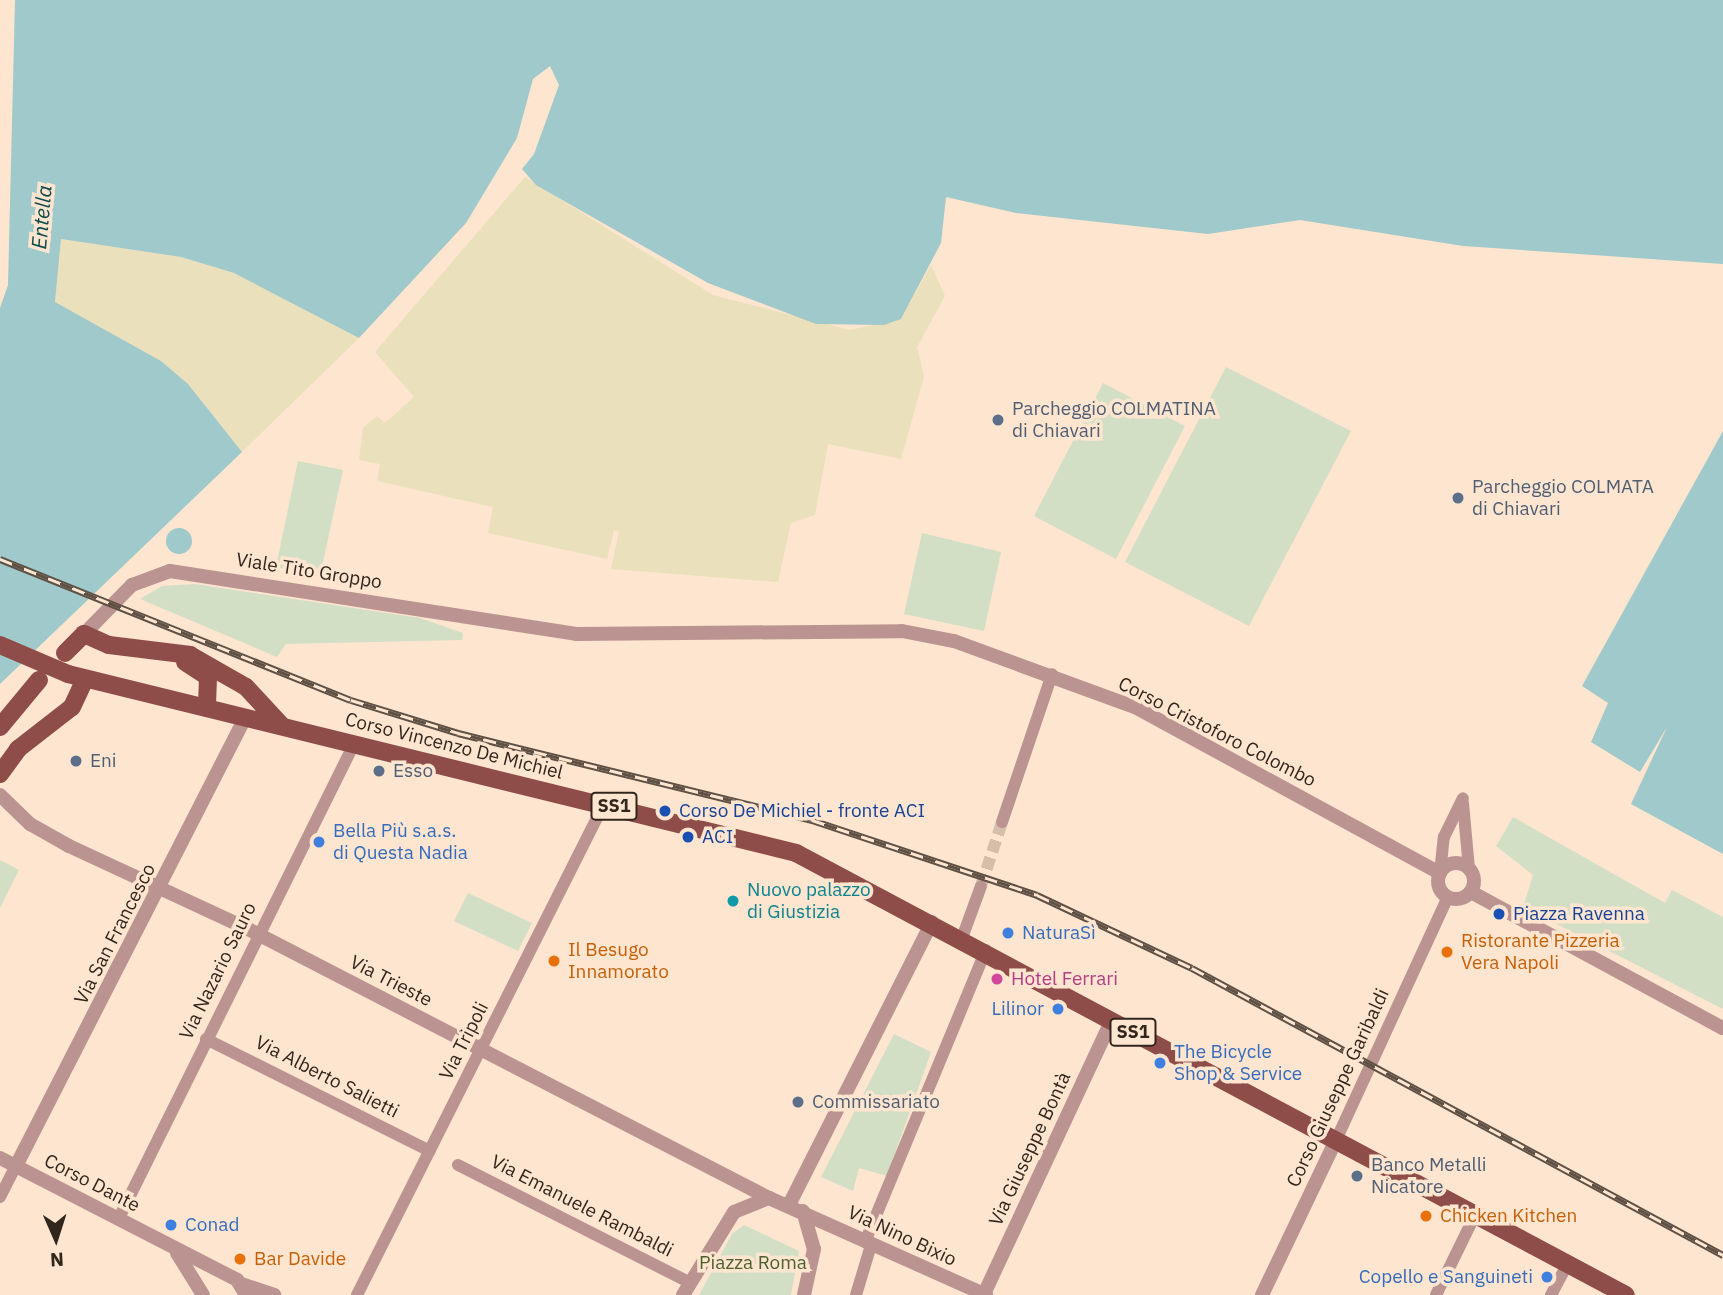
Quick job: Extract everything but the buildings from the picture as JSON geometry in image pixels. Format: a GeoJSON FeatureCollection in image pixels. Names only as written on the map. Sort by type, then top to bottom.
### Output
{"type":"FeatureCollection","features":[{"type":"Feature","properties":{"kind":"main road","name":"Viale Tito Groppo"},"geometry":{"type":"LineString","coordinates":[[65,653],[84,634]]}},
{"type":"Feature","properties":{"kind":"main road"},"geometry":{"type":"LineString","coordinates":[[84,634],[102,643],[174,654],[215,664],[282,726]]}},
{"type":"Feature","properties":{"kind":"main road","name":"Corso Vincenzo De Michiel"},"geometry":{"type":"LineString","coordinates":[[0,645],[77,676],[796,853],[986,950],[1112,1020],[1337,1138]]}},
{"type":"Feature","properties":{"kind":"main road"},"geometry":{"type":"LineString","coordinates":[[174,654],[208,677],[206,708]]}},
{"type":"Feature","properties":{"kind":"main road"},"geometry":{"type":"LineString","coordinates":[[0,774],[18,749],[72,707],[77,676]]}},
{"type":"Feature","properties":{"kind":"main road"},"geometry":{"type":"LineString","coordinates":[[0,727],[39,680]]}},
{"type":"Feature","properties":{"kind":"main road","name":"SS1"},"geometry":{"type":"LineString","coordinates":[[1337,1138],[1626,1295]]}},
{"type":"Feature","properties":{"kind":"street","name":"Viale Tito Groppo"},"geometry":{"type":"LineString","coordinates":[[84,634],[132,586],[170,571],[550,631]]}},
{"type":"Feature","properties":{"kind":"street","name":"Corso Cristoforo Colombo"},"geometry":{"type":"LineString","coordinates":[[550,631],[871,628],[954,641],[1052,674],[1208,744],[1440,873]]}},
{"type":"Feature","properties":{"kind":"street"},"geometry":{"type":"LineString","coordinates":[[1002,822],[1052,674]]}},
{"type":"Feature","properties":{"kind":"street","name":"Via San Francesco"},"geometry":{"type":"LineString","coordinates":[[16,1166],[161,888],[245,718]]}},
{"type":"Feature","properties":{"kind":"street","name":"Via Nazario Sauro"},"geometry":{"type":"LineString","coordinates":[[119,1218],[257,934],[354,744]]}},
{"type":"Feature","properties":{"kind":"street","name":"Via Trieste"},"geometry":{"type":"LineString","coordinates":[[0,795],[47,835],[257,934],[769,1198]]}},
{"type":"Feature","properties":{"kind":"street"},"geometry":{"type":"LineString","coordinates":[[1471,892],[1463,798],[1444,837],[1438,884],[1448,897],[1471,892],[1723,1028]]}},
{"type":"Feature","properties":{"kind":"street","name":"Via Tripoli"},"geometry":{"type":"LineString","coordinates":[[357,1295],[604,804]]}},
{"type":"Feature","properties":{"kind":"street"},"geometry":{"type":"LineString","coordinates":[[1440,873],[1454,863],[1469,869]]}},
{"type":"Feature","properties":{"kind":"street"},"geometry":{"type":"LineString","coordinates":[[962,938],[981,886]]}},
{"type":"Feature","properties":{"kind":"street","name":"Corso Giuseppe Garibaldi"},"geometry":{"type":"LineString","coordinates":[[1262,1295],[1448,897]]}},
{"type":"Feature","properties":{"kind":"street"},"geometry":{"type":"LineString","coordinates":[[796,1208],[932,922]]}},
{"type":"Feature","properties":{"kind":"street"},"geometry":{"type":"LineString","coordinates":[[856,1295],[868,1244],[986,950]]}},
{"type":"Feature","properties":{"kind":"street","name":"Via Giuseppe Bontà"},"geometry":{"type":"LineString","coordinates":[[985,1295],[1112,1020]]}},
{"type":"Feature","properties":{"kind":"street","name":"Via Alberto Salietti"},"geometry":{"type":"LineString","coordinates":[[206,1039],[430,1151]]}},
{"type":"Feature","properties":{"kind":"street","name":"Corso Dante"},"geometry":{"type":"LineString","coordinates":[[0,1158],[167,1242],[239,1285],[274,1295]]}},
{"type":"Feature","properties":{"kind":"street","name":"Via Emanuele Rambaldi"},"geometry":{"type":"LineString","coordinates":[[458,1165],[686,1288]]}},
{"type":"Feature","properties":{"kind":"street"},"geometry":{"type":"LineString","coordinates":[[0,1197],[16,1166]]}},
{"type":"Feature","properties":{"kind":"street"},"geometry":{"type":"LineString","coordinates":[[686,1288],[734,1212],[769,1198],[796,1208],[814,1249],[804,1295]]}},
{"type":"Feature","properties":{"kind":"street","name":"Via Nino Bixio"},"geometry":{"type":"LineString","coordinates":[[796,1208],[868,1244],[985,1295]]}},
{"type":"Feature","properties":{"kind":"street"},"geometry":{"type":"LineString","coordinates":[[1436,1295],[1476,1213]]}},
{"type":"Feature","properties":{"kind":"street","name":"Corso Dante"},"geometry":{"type":"LineString","coordinates":[[167,1242],[191,1267],[203,1295]]}},
{"type":"Feature","properties":{"kind":"street"},"geometry":{"type":"LineString","coordinates":[[1551,1295],[1568,1263]]}},
{"type":"Feature","properties":{"kind":"street"},"geometry":{"type":"LineString","coordinates":[[203,1295],[213,1279],[239,1285]]}},
{"type":"Feature","properties":{"kind":"green space"},"geometry":{"type":"Polygon","coordinates":[[[1226,367],[1351,431],[1249,626],[1125,562],[1226,367]]]}},
{"type":"Feature","properties":{"kind":"green space"},"geometry":{"type":"Polygon","coordinates":[[[1103,383],[1185,426],[1116,559],[1034,516],[1103,383]]]}},
{"type":"Feature","properties":{"kind":"green space"},"geometry":{"type":"Polygon","coordinates":[[[298,461],[343,470],[320,576],[276,567],[298,461]]]}},
{"type":"Feature","properties":{"kind":"green space"},"geometry":{"type":"Polygon","coordinates":[[[922,533],[1001,552],[984,631],[904,614],[922,533]]]}},
{"type":"Feature","properties":{"kind":"green space"},"geometry":{"type":"Polygon","coordinates":[[[195,584],[420,618],[463,633],[462,640],[286,644],[277,657],[140,599],[162,586],[195,584]]]}},
{"type":"Feature","properties":{"kind":"green space"},"geometry":{"type":"Polygon","coordinates":[[[1513,817],[1665,903],[1672,890],[1723,917],[1723,1009],[1523,907],[1533,875],[1496,846],[1513,817]]]}},
{"type":"Feature","properties":{"kind":"green space"},"geometry":{"type":"Polygon","coordinates":[[[0,860],[19,870],[0,908],[0,860]]]}},
{"type":"Feature","properties":{"kind":"green space"},"geometry":{"type":"Polygon","coordinates":[[[468,893],[532,923],[518,951],[454,921],[468,893]]]}},
{"type":"Feature","properties":{"kind":"green space"},"geometry":{"type":"Polygon","coordinates":[[[894,1034],[931,1052],[887,1176],[859,1168],[853,1191],[821,1177],[894,1034]]]}},
{"type":"Feature","properties":{"kind":"green space","name":"Piazza Roma"},"geometry":{"type":"Polygon","coordinates":[[[744,1225],[799,1251],[791,1295],[699,1295],[732,1234],[744,1225]]]}},
{"type":"Feature","properties":{"kind":"sand"},"geometry":{"type":"Polygon","coordinates":[[[525,177],[713,295],[850,330],[901,319],[931,265],[945,296],[917,347],[924,377],[901,459],[828,444],[815,515],[791,523],[778,582],[611,569],[619,531],[614,530],[607,559],[488,533],[493,507],[377,481],[380,464],[359,460],[363,428],[377,416],[385,423],[414,397],[375,352],[525,177]]]}},
{"type":"Feature","properties":{"kind":"sand"},"geometry":{"type":"Polygon","coordinates":[[[61,239],[181,257],[234,273],[359,338],[242,452],[188,384],[161,361],[55,302],[61,239]]]}},
{"type":"Feature","properties":{"kind":"water","name":"Entella"},"geometry":{"type":"Polygon","coordinates":[[[15,0],[1723,0],[1723,264],[1463,246],[1300,220],[1208,234],[1016,213],[946,197],[941,243],[901,319],[884,325],[816,324],[708,283],[536,185],[522,169],[534,154],[559,85],[550,66],[533,79],[517,138],[466,223],[359,338],[234,273],[181,257],[61,239],[55,302],[161,361],[188,384],[242,452],[0,684],[0,308],[8,285],[15,0]]]}},
{"type":"Feature","properties":{"kind":"water"},"geometry":{"type":"Polygon","coordinates":[[[1723,431],[1723,854],[1631,804],[1667,727],[1640,772],[1591,742],[1608,703],[1582,686],[1723,431]]]}},
{"type":"Feature","properties":{"kind":"water"},"geometry":{"type":"Polygon","coordinates":[[[179,528],[188,532],[192,541],[188,550],[179,554],[170,550],[166,541],[170,532],[179,528]]]}},
{"type":"Feature","properties":{"kind":"tunnel"},"geometry":{"type":"LineString","coordinates":[[981,886],[1002,822]]}},
{"type":"Feature","properties":{"kind":"railway"},"geometry":{"type":"LineString","coordinates":[[0,559],[351,700],[458,733],[812,820],[1037,895],[1192,968],[1723,1255]]}},
{"type":"Feature","properties":{"kind":"place","name":"Parcheggio COLMATINA di Chiavari"},"geometry":{"type":"Point","coordinates":[998,420]}},
{"type":"Feature","properties":{"kind":"place","name":"Parcheggio COLMATA di Chiavari"},"geometry":{"type":"Point","coordinates":[1458,498]}},
{"type":"Feature","properties":{"kind":"place","name":"Eni"},"geometry":{"type":"Point","coordinates":[76,761]}},
{"type":"Feature","properties":{"kind":"place","name":"Esso"},"geometry":{"type":"Point","coordinates":[379,771]}},
{"type":"Feature","properties":{"kind":"place","name":"Corso De Michiel - fronte ACI"},"geometry":{"type":"Point","coordinates":[665,811]}},
{"type":"Feature","properties":{"kind":"place","name":"ACI"},"geometry":{"type":"Point","coordinates":[688,837]}},
{"type":"Feature","properties":{"kind":"place","name":"Bella Più s.a.s. di Questa Nadia"},"geometry":{"type":"Point","coordinates":[319,842]}},
{"type":"Feature","properties":{"kind":"place","name":"Nuovo palazzo di Giustizia"},"geometry":{"type":"Point","coordinates":[733,901]}},
{"type":"Feature","properties":{"kind":"place","name":"Piazza Ravenna"},"geometry":{"type":"Point","coordinates":[1499,914]}},
{"type":"Feature","properties":{"kind":"place","name":"NaturaSì"},"geometry":{"type":"Point","coordinates":[1008,933]}},
{"type":"Feature","properties":{"kind":"place","name":"Ristorante Pizzeria Vera Napoli"},"geometry":{"type":"Point","coordinates":[1447,952]}},
{"type":"Feature","properties":{"kind":"place","name":"Il Besugo Innamorato"},"geometry":{"type":"Point","coordinates":[554,961]}},
{"type":"Feature","properties":{"kind":"place","name":"Hotel Ferrari"},"geometry":{"type":"Point","coordinates":[997,979]}},
{"type":"Feature","properties":{"kind":"place","name":"Lilinor"},"geometry":{"type":"Point","coordinates":[1058,1009]}},
{"type":"Feature","properties":{"kind":"place","name":"The Bicycle Shop & Service"},"geometry":{"type":"Point","coordinates":[1160,1063]}},
{"type":"Feature","properties":{"kind":"place","name":"Commissariato"},"geometry":{"type":"Point","coordinates":[798,1102]}},
{"type":"Feature","properties":{"kind":"place","name":"Banco Metalli Nicatore"},"geometry":{"type":"Point","coordinates":[1357,1176]}},
{"type":"Feature","properties":{"kind":"place","name":"Chicken Kitchen"},"geometry":{"type":"Point","coordinates":[1426,1216]}},
{"type":"Feature","properties":{"kind":"place","name":"Conad"},"geometry":{"type":"Point","coordinates":[171,1225]}},
{"type":"Feature","properties":{"kind":"place","name":"Bar Davide"},"geometry":{"type":"Point","coordinates":[240,1259]}},
{"type":"Feature","properties":{"kind":"place","name":"Copello e Sanguineti"},"geometry":{"type":"Point","coordinates":[1547,1277]}}]}
